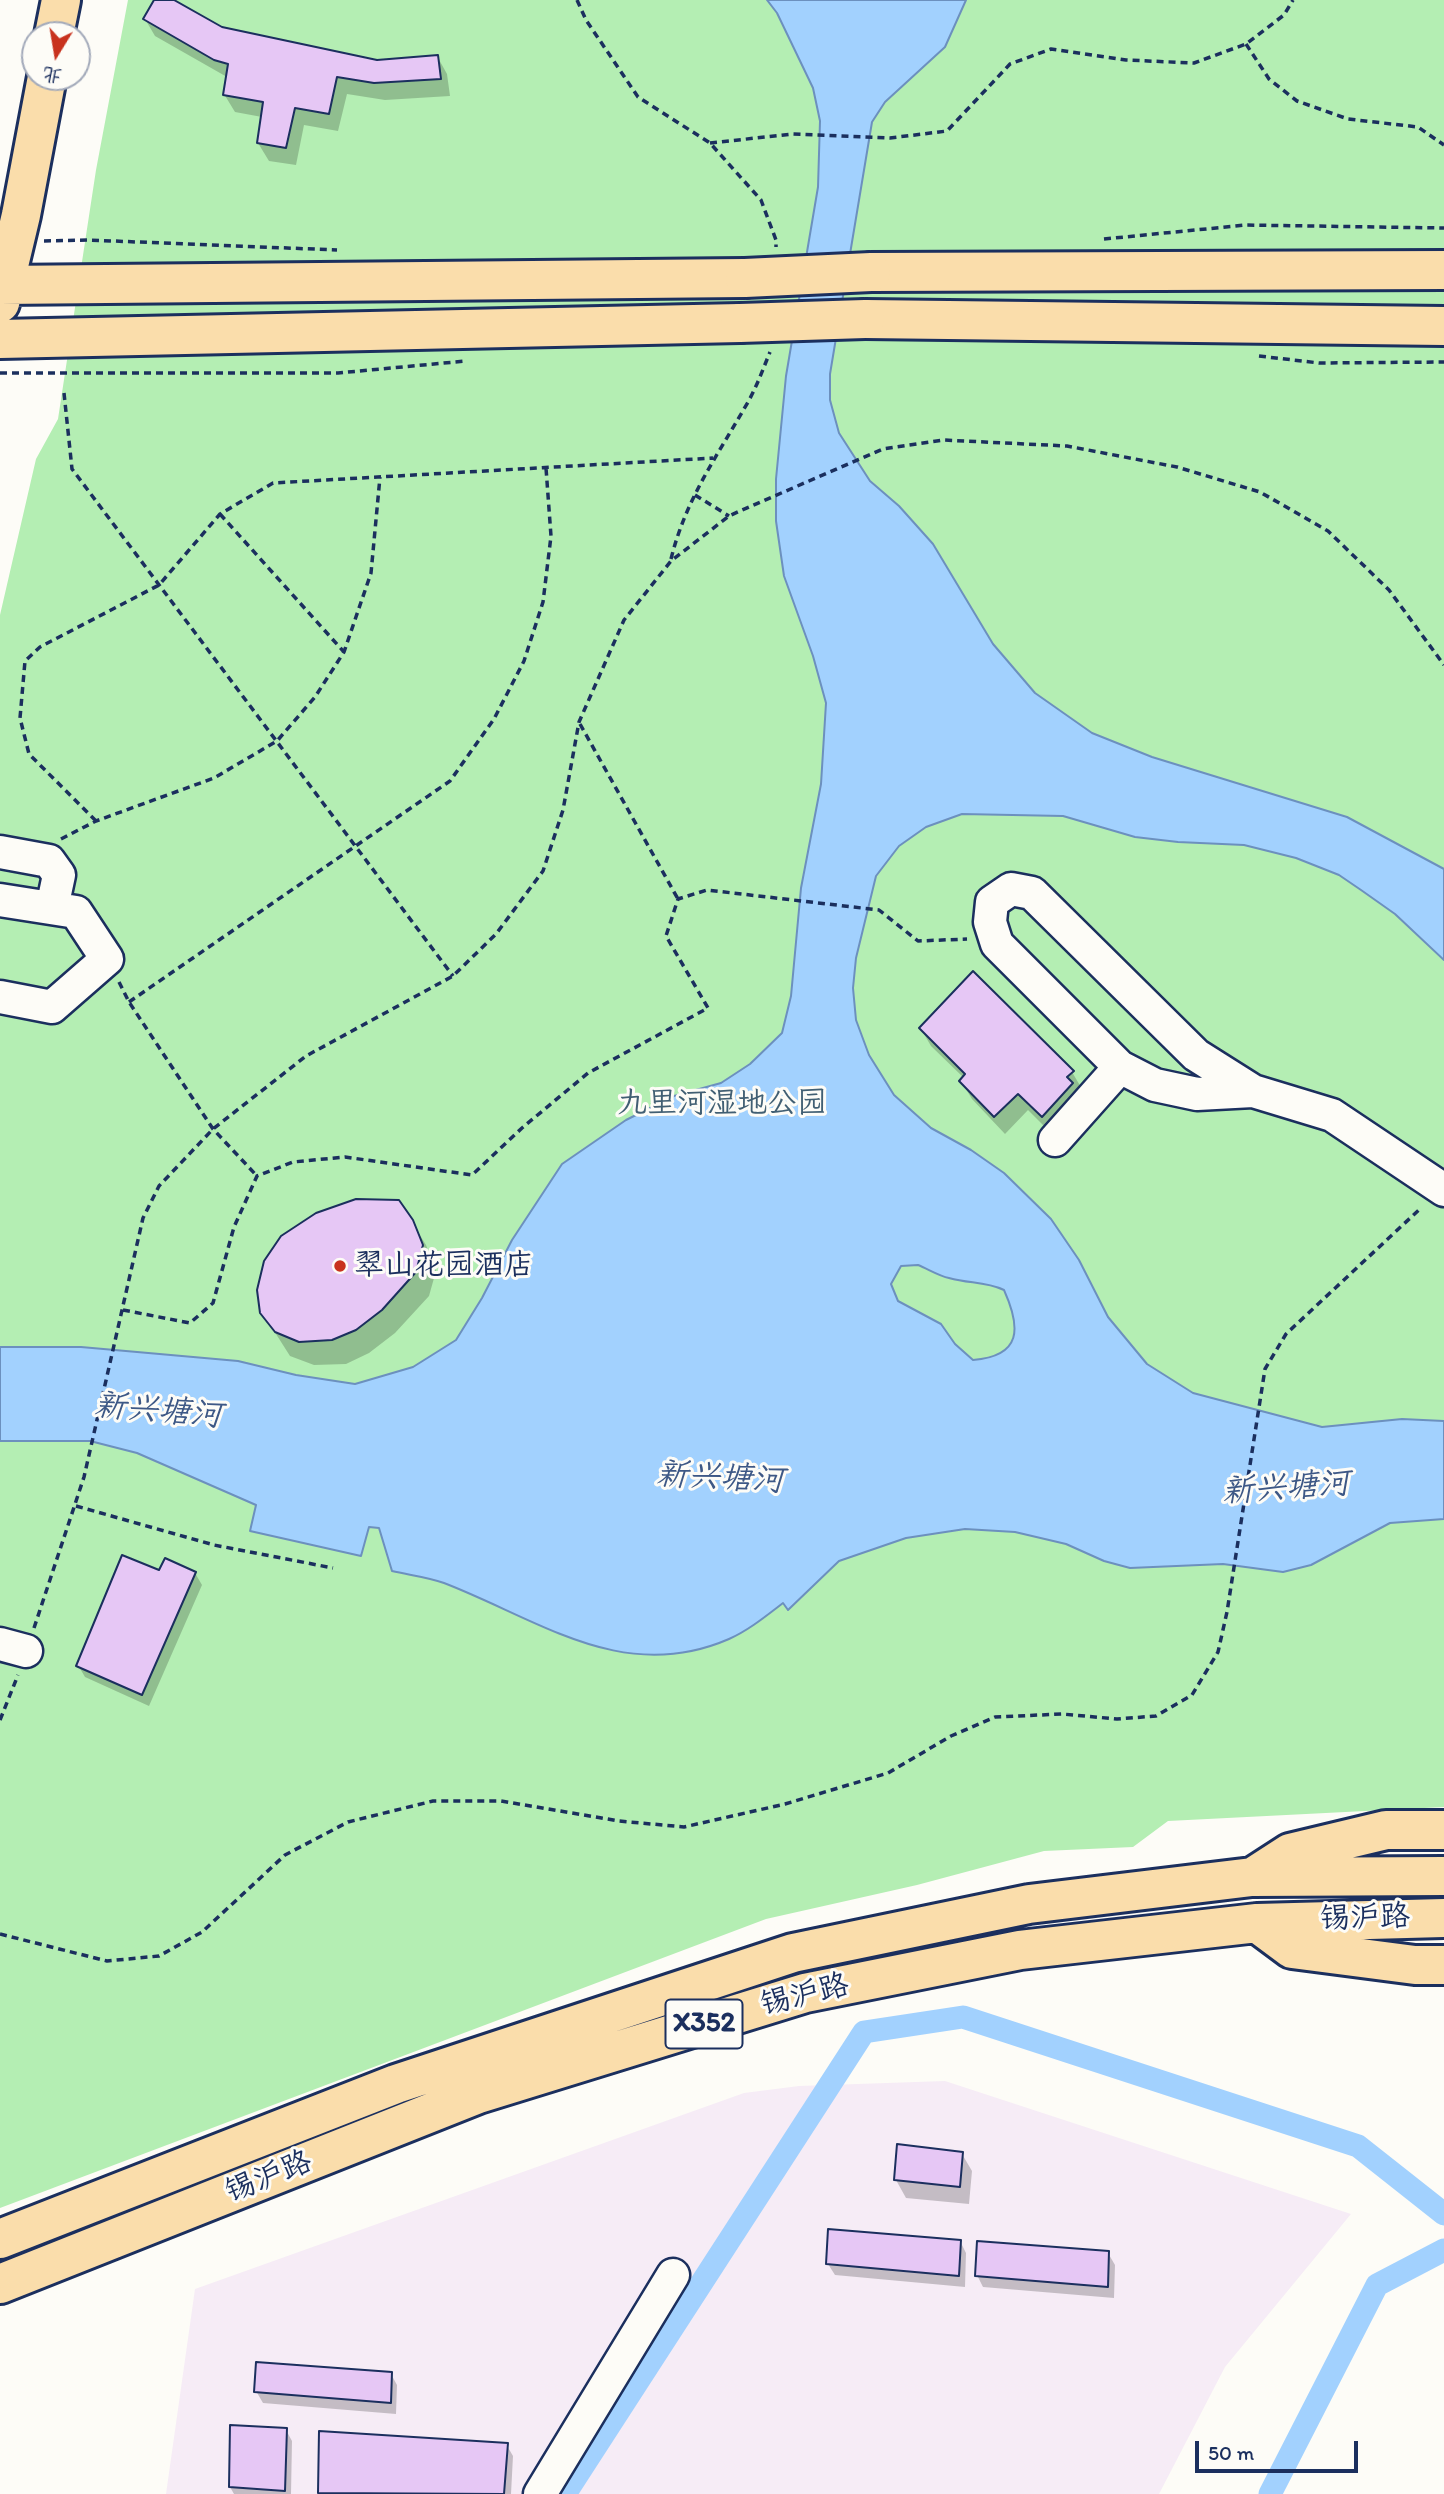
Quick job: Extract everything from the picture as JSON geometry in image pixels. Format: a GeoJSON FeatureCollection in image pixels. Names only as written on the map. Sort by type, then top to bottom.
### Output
{"type":"FeatureCollection","features":[{"type":"Feature","properties":{"kind":"main road"},"geometry":{"type":"LineString","coordinates":[[57,21],[61,0]]}},
{"type":"Feature","properties":{"kind":"main road"},"geometry":{"type":"LineString","coordinates":[[44,91],[15,242],[1,291],[745,278],[871,272],[1444,270]]}},
{"type":"Feature","properties":{"kind":"main road"},"geometry":{"type":"LineString","coordinates":[[1395,271],[1396,326]]}},
{"type":"Feature","properties":{"kind":"main road"},"geometry":{"type":"LineString","coordinates":[[0,339],[865,319],[1444,326]]}},
{"type":"Feature","properties":{"kind":"main road"},"geometry":{"type":"LineString","coordinates":[[1252,1877],[1290,1853],[1302,1850],[1386,1830],[1444,1830]]}},
{"type":"Feature","properties":{"kind":"main road","name":"锡沪路"},"geometry":{"type":"LineString","coordinates":[[0,2239],[396,2084],[793,1953],[1029,1904],[1252,1877],[1444,1876]]}},
{"type":"Feature","properties":{"kind":"main road","name":"锡沪路"},"geometry":{"type":"LineString","coordinates":[[0,2284],[478,2094],[805,1993],[1020,1950],[1257,1923],[1444,1918]]}},
{"type":"Feature","properties":{"kind":"main road"},"geometry":{"type":"LineString","coordinates":[[1257,1923],[1292,1949],[1415,1965],[1444,1965]]}},
{"type":"Feature","properties":{"kind":"street"},"geometry":{"type":"LineString","coordinates":[[0,852],[49,861],[59,875],[52,908]]}},
{"type":"Feature","properties":{"kind":"street"},"geometry":{"type":"LineString","coordinates":[[1253,1091],[1196,1094],[1155,1085],[1120,1067],[997,944],[990,922],[992,902],[1011,889],[1032,893],[1196,1055],[1253,1091],[1332,1115],[1442,1189]]}},
{"type":"Feature","properties":{"kind":"street"},"geometry":{"type":"LineString","coordinates":[[0,900],[76,912],[107,959],[52,1007],[0,997]]}},
{"type":"Feature","properties":{"kind":"street"},"geometry":{"type":"LineString","coordinates":[[1055,1140],[1120,1067]]}},
{"type":"Feature","properties":{"kind":"street"},"geometry":{"type":"LineString","coordinates":[[541,2494],[673,2275]]}},
{"type":"Feature","properties":{"kind":"path"},"geometry":{"type":"LineString","coordinates":[[710,143],[793,134],[890,138],[947,131],[1010,64],[1051,49],[1126,60],[1194,63],[1246,44],[1284,16],[1293,0]]}},
{"type":"Feature","properties":{"kind":"path"},"geometry":{"type":"LineString","coordinates":[[1246,44],[1269,79],[1297,101],[1348,119],[1418,127],[1444,145]]}},
{"type":"Feature","properties":{"kind":"path"},"geometry":{"type":"LineString","coordinates":[[1100,240],[1246,225],[1444,228]]}},
{"type":"Feature","properties":{"kind":"path"},"geometry":{"type":"LineString","coordinates":[[15,242],[88,240],[338,250]]}},
{"type":"Feature","properties":{"kind":"path"},"geometry":{"type":"LineString","coordinates":[[0,373],[338,373],[477,360]]}},
{"type":"Feature","properties":{"kind":"path"},"geometry":{"type":"LineString","coordinates":[[64,393],[72,469],[453,976]]}},
{"type":"Feature","properties":{"kind":"path"},"geometry":{"type":"LineString","coordinates":[[0,1720],[13,1692],[13,1648],[76,1506],[143,1218],[159,1186],[213,1129],[306,1056],[453,976],[496,934],[543,871],[563,810],[579,722],[624,620],[671,561],[729,516],[883,449],[944,440],[1067,446],[1177,467],[1260,492],[1328,531],[1389,590],[1444,665]]}},
{"type":"Feature","properties":{"kind":"path"},"geometry":{"type":"LineString","coordinates":[[96,821],[29,754],[20,718],[25,661],[40,647],[159,585],[220,514],[272,483],[713,458]]}},
{"type":"Feature","properties":{"kind":"path"},"geometry":{"type":"LineString","coordinates":[[129,1002],[450,781],[494,719],[524,662],[543,602],[551,536],[546,467]]}},
{"type":"Feature","properties":{"kind":"path"},"geometry":{"type":"LineString","coordinates":[[49,861],[55,841],[96,821],[215,778],[277,741],[315,697],[344,652],[371,573],[380,477]]}},
{"type":"Feature","properties":{"kind":"path"},"geometry":{"type":"LineString","coordinates":[[695,494],[729,516]]}},
{"type":"Feature","properties":{"kind":"path"},"geometry":{"type":"LineString","coordinates":[[220,514],[344,652]]}},
{"type":"Feature","properties":{"kind":"path"},"geometry":{"type":"LineString","coordinates":[[123,1310],[190,1323],[213,1303],[234,1227],[257,1176],[293,1162],[345,1157],[471,1175],[588,1073],[708,1008],[666,936],[678,899],[579,722]]}},
{"type":"Feature","properties":{"kind":"path"},"geometry":{"type":"LineString","coordinates":[[678,899],[707,890],[878,910],[918,941],[964,939],[997,944]]}},
{"type":"Feature","properties":{"kind":"path"},"geometry":{"type":"LineString","coordinates":[[107,959],[129,1002],[213,1129],[257,1176]]}},
{"type":"Feature","properties":{"kind":"path"},"geometry":{"type":"LineString","coordinates":[[0,1934],[107,1961],[159,1956],[202,1932],[285,1855],[348,1822],[433,1801],[501,1801],[619,1821],[684,1828],[785,1804],[888,1773],[951,1736],[995,1717],[1062,1714],[1117,1719],[1156,1716],[1192,1695],[1218,1652],[1227,1612],[1265,1369],[1286,1334],[1442,1189]]}},
{"type":"Feature","properties":{"kind":"path"},"geometry":{"type":"LineString","coordinates":[[76,1506],[214,1545],[333,1568]]}},
{"type":"Feature","properties":{"kind":"shaded area"},"geometry":{"type":"Polygon","coordinates":[[[945,2081],[1351,2214],[1225,2367],[1159,2494],[166,2494],[195,2289],[744,2093],[799,2086],[945,2081]]]}},
{"type":"Feature","properties":{"kind":"green space","name":"九里河湿地公园"},"geometry":{"type":"Polygon","coordinates":[[[128,0],[1444,0],[1444,1807],[1168,1821],[1133,1847],[1044,1851],[917,1885],[766,1919],[0,2208],[0,615],[36,459],[58,419],[96,170],[128,0]]]}},
{"type":"Feature","properties":{"kind":"water","name":"新兴塘河"},"geometry":{"type":"Polygon","coordinates":[[[767,0],[966,0],[945,47],[885,102],[872,122],[830,374],[830,400],[839,433],[870,481],[899,506],[933,544],[993,644],[1035,693],[1092,733],[1152,757],[1347,817],[1444,869],[1444,960],[1395,914],[1361,890],[1339,875],[1296,858],[1244,845],[1135,837],[1063,816],[962,814],[926,827],[899,846],[876,876],[856,958],[853,988],[856,1020],[869,1055],[894,1095],[931,1128],[971,1150],[1004,1173],[1051,1219],[1079,1260],[1108,1317],[1147,1364],[1193,1393],[1322,1427],[1402,1419],[1444,1421],[1444,1519],[1390,1523],[1311,1565],[1283,1572],[1223,1564],[1130,1568],[1104,1561],[1066,1544],[1015,1532],[965,1529],[906,1538],[839,1561],[788,1610],[783,1603],[729,1639],[690,1651],[653,1655],[618,1651],[583,1642],[444,1583],[392,1571],[379,1528],[369,1527],[361,1556],[250,1531],[256,1505],[137,1453],[90,1441],[0,1441],[0,1347],[81,1347],[238,1361],[296,1375],[355,1384],[413,1367],[456,1340],[482,1298],[512,1240],[562,1164],[626,1120],[674,1096],[721,1083],[750,1064],[782,1033],[791,996],[801,888],[821,784],[826,703],[813,656],[784,576],[776,521],[776,479],[786,376],[818,187],[820,121],[813,88],[777,13],[767,0]],[[918,1265],[901,1266],[891,1284],[898,1301],[941,1324],[955,1344],[973,1360],[1001,1353],[1009,1346],[1015,1328],[1004,1290],[945,1277],[918,1265]]]}},
{"type":"Feature","properties":{"kind":"building"},"geometry":{"type":"Polygon","coordinates":[[[154,0],[174,0],[222,27],[377,60],[438,55],[441,79],[374,83],[337,77],[329,114],[295,108],[286,148],[257,143],[263,102],[223,95],[228,64],[214,60],[143,19],[154,0]]]}},
{"type":"Feature","properties":{"kind":"building"},"geometry":{"type":"Polygon","coordinates":[[[973,971],[1074,1071],[1067,1077],[1073,1083],[1042,1117],[1018,1094],[994,1117],[959,1081],[965,1074],[919,1028],[973,971]]]}},
{"type":"Feature","properties":{"kind":"building","name":"翠山花园酒店"},"geometry":{"type":"Polygon","coordinates":[[[356,1199],[399,1200],[413,1220],[423,1245],[416,1272],[382,1310],[356,1330],[332,1340],[299,1342],[275,1332],[260,1313],[257,1290],[264,1261],[281,1236],[316,1213],[356,1199]]]}},
{"type":"Feature","properties":{"kind":"building"},"geometry":{"type":"Polygon","coordinates":[[[122,1555],[159,1570],[165,1558],[196,1572],[142,1695],[76,1666],[122,1555]]]}},
{"type":"Feature","properties":{"kind":"building"},"geometry":{"type":"Polygon","coordinates":[[[897,2144],[963,2152],[960,2187],[894,2180],[897,2144]]]}},
{"type":"Feature","properties":{"kind":"building"},"geometry":{"type":"Polygon","coordinates":[[[828,2229],[961,2240],[959,2276],[826,2264],[828,2229]]]}},
{"type":"Feature","properties":{"kind":"building"},"geometry":{"type":"Polygon","coordinates":[[[977,2241],[1109,2251],[1108,2287],[975,2276],[977,2241]]]}},
{"type":"Feature","properties":{"kind":"building"},"geometry":{"type":"Polygon","coordinates":[[[256,2362],[392,2372],[391,2403],[254,2392],[256,2362]]]}},
{"type":"Feature","properties":{"kind":"building"},"geometry":{"type":"Polygon","coordinates":[[[230,2425],[287,2428],[285,2491],[229,2487],[230,2425]]]}},
{"type":"Feature","properties":{"kind":"building"},"geometry":{"type":"Polygon","coordinates":[[[319,2431],[508,2443],[504,2494],[318,2493],[319,2431]]]}},
{"type":"Feature","properties":{"kind":"waterway"},"geometry":{"type":"LineString","coordinates":[[565,2494],[864,2032],[963,2017],[1358,2146],[1444,2214]]}},
{"type":"Feature","properties":{"kind":"waterway"},"geometry":{"type":"LineString","coordinates":[[1270,2494],[1377,2285],[1444,2250]]}},
{"type":"Feature","properties":{"kind":"place","name":"翠山花园酒店"},"geometry":{"type":"Point","coordinates":[340,1266]}}]}
